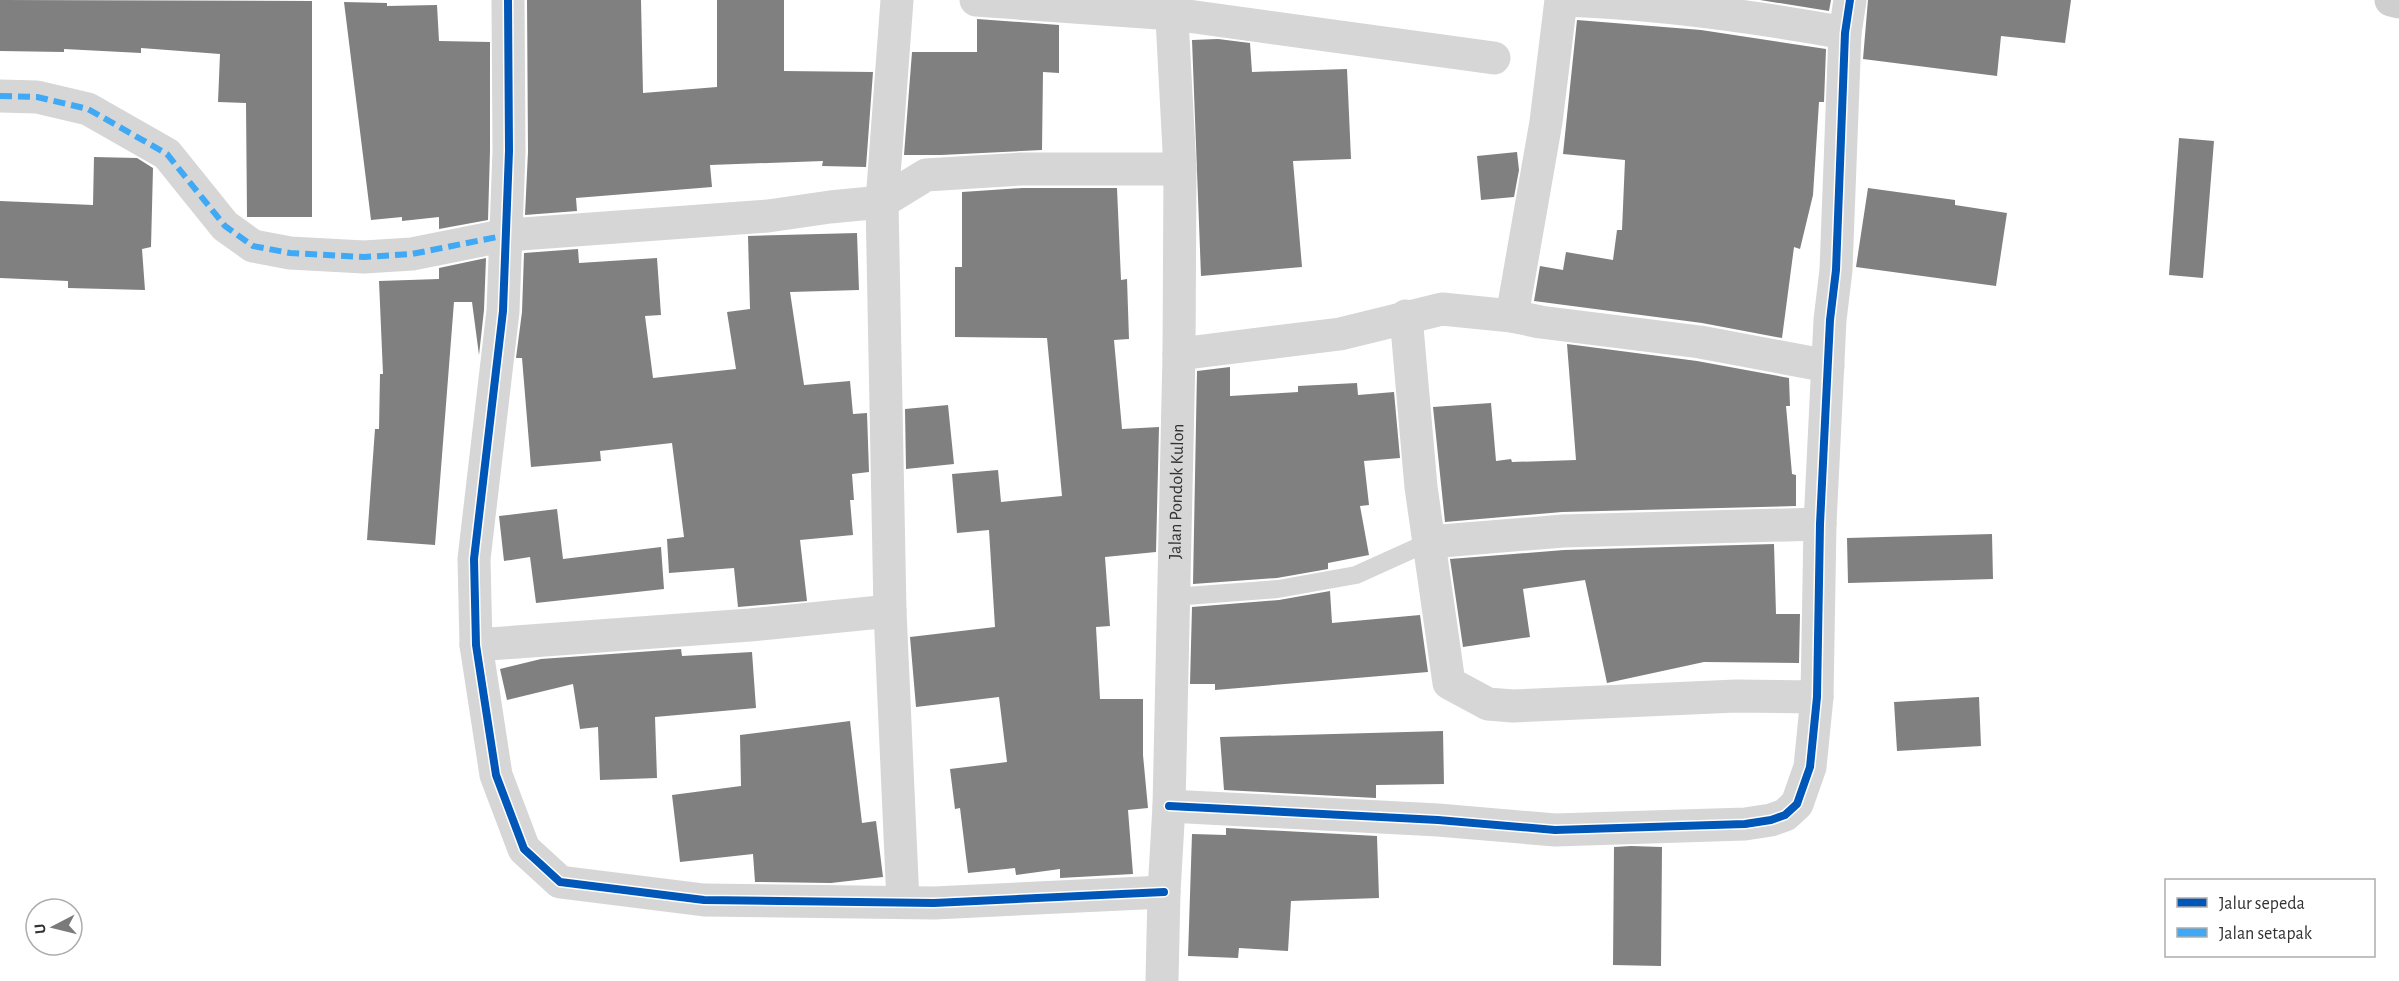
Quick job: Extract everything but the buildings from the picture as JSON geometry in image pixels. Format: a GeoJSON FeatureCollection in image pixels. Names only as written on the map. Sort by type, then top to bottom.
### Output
{"type":"FeatureCollection","features":[{"type":"Feature","properties":{"kind":"street"},"geometry":{"type":"LineString","coordinates":[[508,0],[507,235],[500,350],[481,487],[474,559],[476,645],[496,776],[524,849],[560,882],[704,900],[934,903],[1164,891]]}},
{"type":"Feature","properties":{"kind":"street"},"geometry":{"type":"LineString","coordinates":[[897,0],[882,202],[890,611],[903,902]]}},
{"type":"Feature","properties":{"kind":"street"},"geometry":{"type":"LineString","coordinates":[[976,0],[1172,7],[1494,58]]}},
{"type":"Feature","properties":{"kind":"street"},"geometry":{"type":"LineString","coordinates":[[1512,316],[1546,122],[1562,0],[1618,2],[1696,10],[1845,33]]}},
{"type":"Feature","properties":{"kind":"street"},"geometry":{"type":"LineString","coordinates":[[1169,806],[1438,820],[1556,830],[1703,826],[1771,820],[1785,815],[1797,804],[1810,767],[1817,697],[1820,524],[1828,366],[1836,270],[1845,33],[1850,0]]}},
{"type":"Feature","properties":{"kind":"street"},"geometry":{"type":"LineString","coordinates":[[2391,0],[2399,2]]}},
{"type":"Feature","properties":{"kind":"street","name":"Jalan Pondok Kulon"},"geometry":{"type":"LineString","coordinates":[[1162,981],[1169,806],[1179,354],[1180,169],[1172,7]]}},
{"type":"Feature","properties":{"kind":"street"},"geometry":{"type":"LineString","coordinates":[[0,96],[38,97],[88,109],[167,154],[225,226],[253,246],[290,254],[364,257],[412,254],[507,235],[768,216],[882,202],[926,175],[1021,169],[1180,169]]}},
{"type":"Feature","properties":{"kind":"street"},"geometry":{"type":"LineString","coordinates":[[1179,354],[1340,334],[1442,309],[1512,316],[1540,322],[1700,342],[1828,366]]}},
{"type":"Feature","properties":{"kind":"street"},"geometry":{"type":"LineString","coordinates":[[1406,316],[1421,487],[1449,683],[1488,704],[1513,706],[1736,696],[1817,697]]}},
{"type":"Feature","properties":{"kind":"street"},"geometry":{"type":"LineString","coordinates":[[1429,542],[1563,531],[1820,524]]}},
{"type":"Feature","properties":{"kind":"street"},"geometry":{"type":"LineString","coordinates":[[476,645],[750,626],[890,611]]}},
{"type":"Feature","properties":{"kind":"lane"},"geometry":{"type":"LineString","coordinates":[[1173,597],[1278,589],[1356,575],[1429,542]]}},
{"type":"Feature","properties":{"kind":"marked path"},"geometry":{"type":"LineString","coordinates":[[0,96],[37,97],[88,109],[167,154],[225,226],[253,246],[290,253],[364,257],[412,254],[507,235]]}},
{"type":"Feature","properties":{"kind":"cycle path"},"geometry":{"type":"LineString","coordinates":[[508,0],[509,151],[503,311],[474,559],[476,645],[496,775],[524,849],[560,882],[704,900],[934,903],[1164,892]]}},
{"type":"Feature","properties":{"kind":"cycle path"},"geometry":{"type":"LineString","coordinates":[[1169,806],[1438,820],[1555,830],[1745,824],[1771,820],[1785,815],[1797,804],[1810,767],[1817,697],[1820,524],[1830,320],[1836,270],[1845,33],[1850,0]]}}]}
